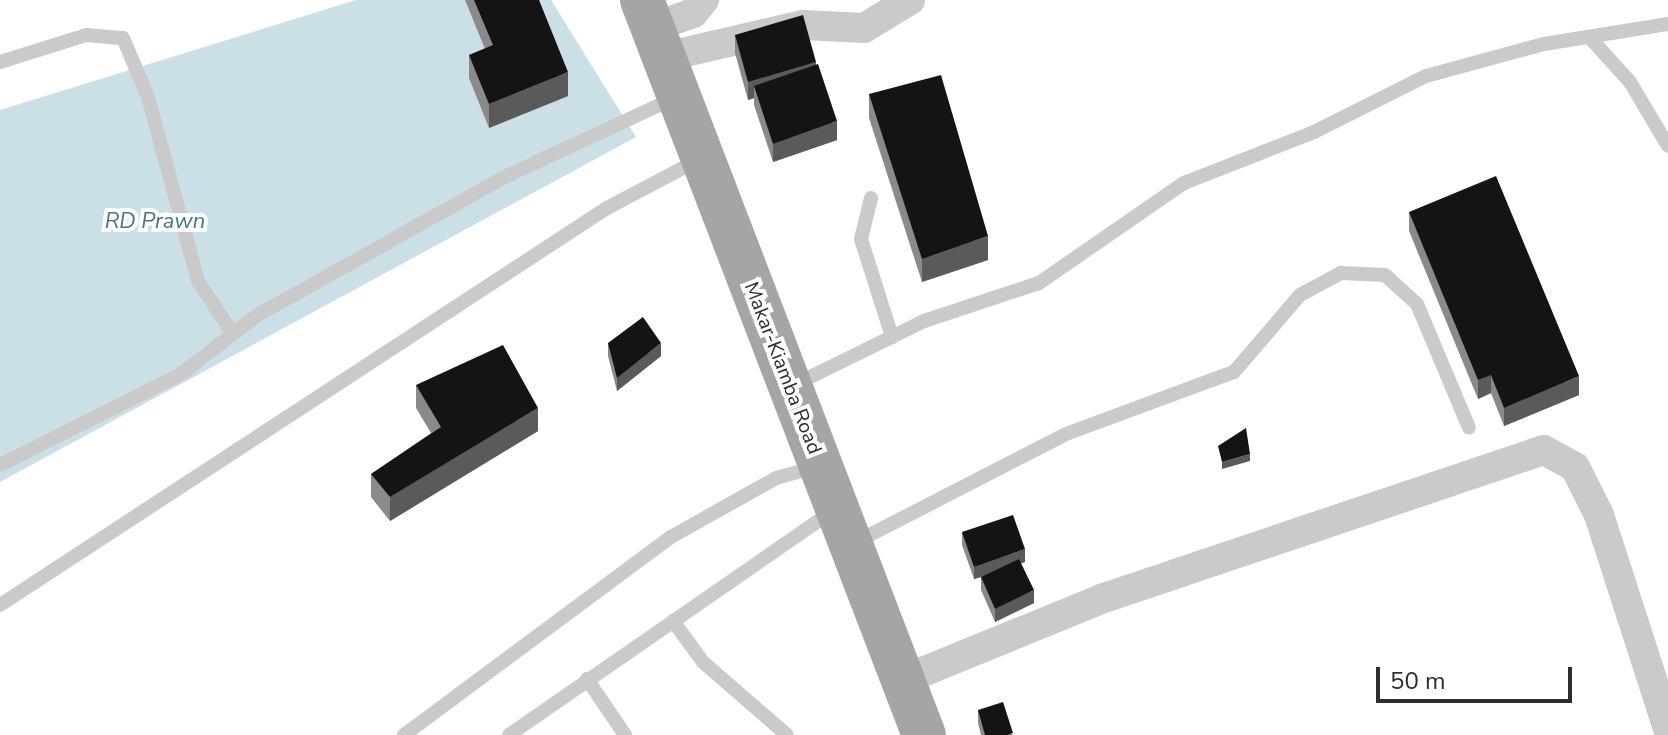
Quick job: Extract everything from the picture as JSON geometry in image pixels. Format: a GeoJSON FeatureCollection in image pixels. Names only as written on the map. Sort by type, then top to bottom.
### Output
{"type":"FeatureCollection","features":[{"type":"Feature","properties":{"kind":"main road","name":"Makar-Kiamba Road"},"geometry":{"type":"LineString","coordinates":[[659,45],[924,735]]}},
{"type":"Feature","properties":{"kind":"street"},"geometry":{"type":"LineString","coordinates":[[659,45],[704,0]]}},
{"type":"Feature","properties":{"kind":"street"},"geometry":{"type":"LineString","coordinates":[[659,45],[803,25],[864,28],[910,0]]}},
{"type":"Feature","properties":{"kind":"street"},"geometry":{"type":"LineString","coordinates":[[903,680],[1101,599],[1430,492],[1525,451],[1544,450],[1575,467],[1599,515],[1668,728]]}},
{"type":"Feature","properties":{"kind":"lane"},"geometry":{"type":"LineString","coordinates":[[790,387],[892,337],[1039,283],[1184,183],[1314,132],[1426,76],[1544,44],[1592,40],[1668,24]]}},
{"type":"Feature","properties":{"kind":"lane"},"geometry":{"type":"LineString","coordinates":[[0,62],[86,35],[123,38],[148,97],[198,281],[233,334]]}},
{"type":"Feature","properties":{"kind":"lane"},"geometry":{"type":"LineString","coordinates":[[1592,40],[1630,82],[1668,146]]}},
{"type":"Feature","properties":{"kind":"lane"},"geometry":{"type":"LineString","coordinates":[[0,465],[181,374],[233,334],[507,176],[659,45]]}},
{"type":"Feature","properties":{"kind":"lane"},"geometry":{"type":"LineString","coordinates":[[0,605],[607,208],[703,158]]}},
{"type":"Feature","properties":{"kind":"lane"},"geometry":{"type":"LineString","coordinates":[[871,198],[861,239],[892,337]]}},
{"type":"Feature","properties":{"kind":"lane"},"geometry":{"type":"LineString","coordinates":[[509,735],[673,621],[843,527],[1066,434],[1234,372],[1300,295],[1341,273],[1385,275],[1417,304],[1469,428]]}},
{"type":"Feature","properties":{"kind":"lane"},"geometry":{"type":"LineString","coordinates":[[404,735],[671,537],[776,478],[820,466]]}},
{"type":"Feature","properties":{"kind":"lane"},"geometry":{"type":"LineString","coordinates":[[673,621],[703,662],[787,735]]}},
{"type":"Feature","properties":{"kind":"lane"},"geometry":{"type":"LineString","coordinates":[[587,679],[625,735]]}},
{"type":"Feature","properties":{"kind":"water","name":"RD Prawn"},"geometry":{"type":"Polygon","coordinates":[[[356,0],[551,0],[636,137],[0,482],[0,110],[356,0]]]}},
{"type":"Feature","properties":{"kind":"building"},"geometry":{"type":"Polygon","coordinates":[[[474,0],[539,0],[568,72],[489,104],[469,55],[493,45],[474,0]]]}},
{"type":"Feature","properties":{"kind":"building"},"geometry":{"type":"Polygon","coordinates":[[[803,15],[816,62],[748,82],[735,35],[803,15]]]}},
{"type":"Feature","properties":{"kind":"building"},"geometry":{"type":"Polygon","coordinates":[[[818,64],[837,121],[773,144],[754,86],[818,64]]]}},
{"type":"Feature","properties":{"kind":"building"},"geometry":{"type":"Polygon","coordinates":[[[941,75],[988,236],[922,259],[869,94],[941,75]]]}},
{"type":"Feature","properties":{"kind":"building"},"geometry":{"type":"Polygon","coordinates":[[[1496,176],[1579,376],[1504,408],[1491,375],[1478,380],[1409,212],[1496,176]]]}},
{"type":"Feature","properties":{"kind":"building"},"geometry":{"type":"Polygon","coordinates":[[[643,317],[661,343],[617,378],[608,343],[643,317]]]}},
{"type":"Feature","properties":{"kind":"building"},"geometry":{"type":"Polygon","coordinates":[[[503,345],[538,408],[390,497],[371,474],[441,427],[416,385],[503,345]]]}},
{"type":"Feature","properties":{"kind":"building"},"geometry":{"type":"Polygon","coordinates":[[[1246,428],[1250,454],[1222,462],[1218,446],[1246,428]]]}},
{"type":"Feature","properties":{"kind":"building"},"geometry":{"type":"Polygon","coordinates":[[[1013,515],[1025,549],[974,567],[962,532],[1013,515]]]}},
{"type":"Feature","properties":{"kind":"building"},"geometry":{"type":"Polygon","coordinates":[[[1019,559],[1034,590],[995,609],[981,577],[1019,559]]]}},
{"type":"Feature","properties":{"kind":"building"},"geometry":{"type":"Polygon","coordinates":[[[1003,702],[1013,733],[985,735],[978,710],[1003,702]]]}}]}
